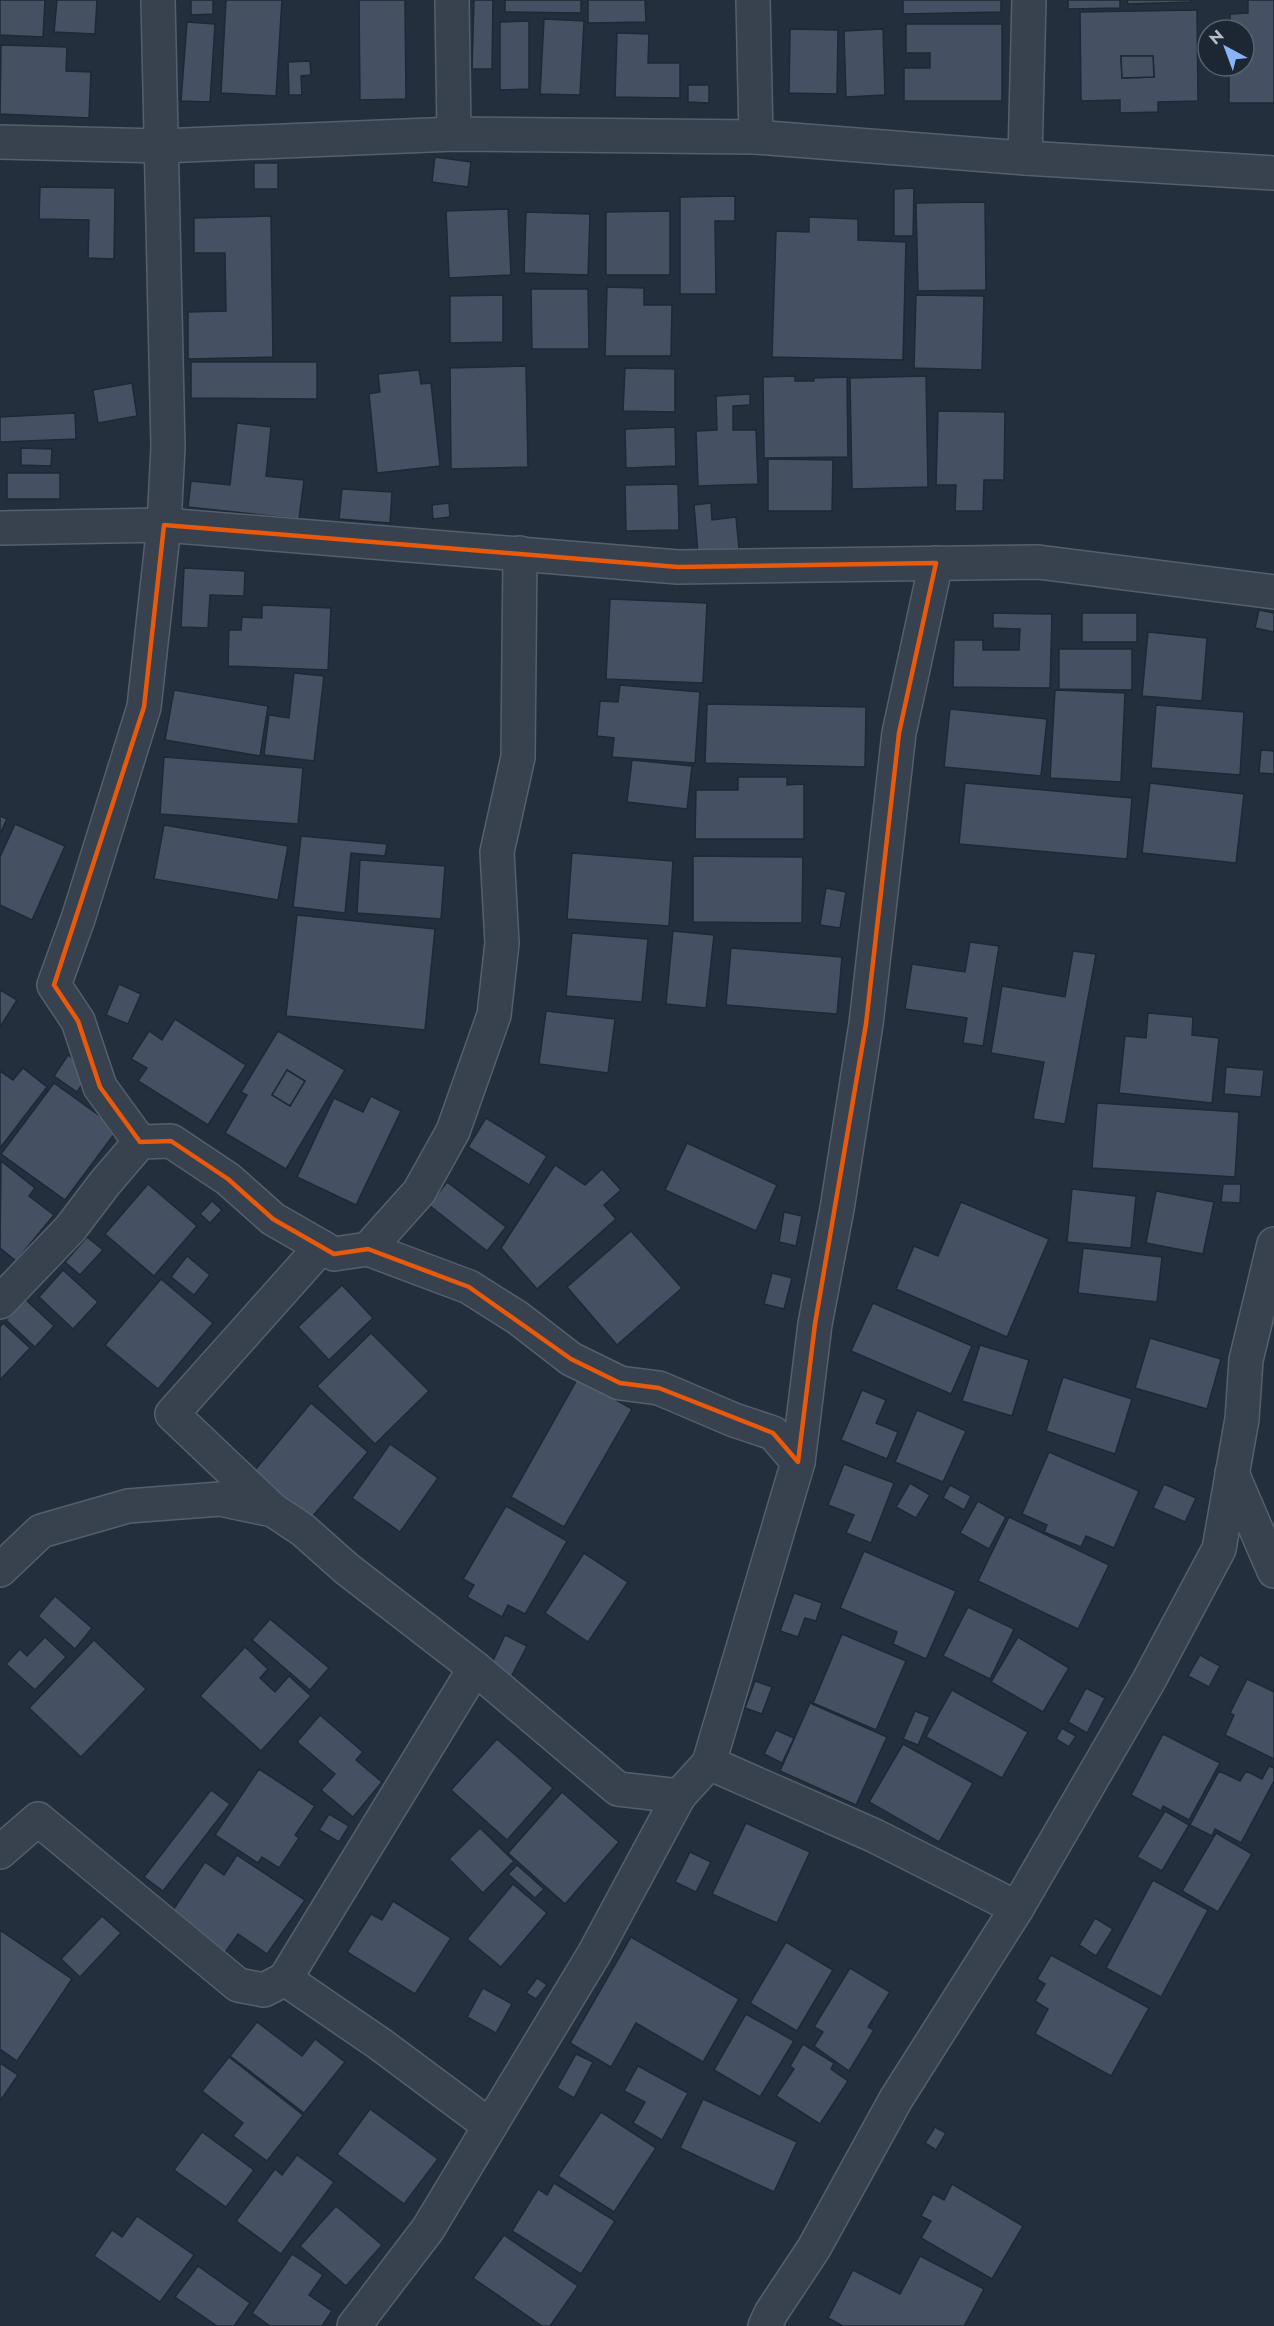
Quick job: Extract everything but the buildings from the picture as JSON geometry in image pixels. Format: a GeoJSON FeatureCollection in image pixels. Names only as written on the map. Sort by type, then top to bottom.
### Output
{"type":"FeatureCollection","features":[{"type":"Feature","properties":{"kind":"street"},"geometry":{"type":"LineString","coordinates":[[140,1142],[100,1087],[78,1021],[54,985],[78,919],[144,706],[164,525],[168,447],[158,0]]}},
{"type":"Feature","properties":{"kind":"street"},"geometry":{"type":"LineString","coordinates":[[452,0],[454,135]]}},
{"type":"Feature","properties":{"kind":"street"},"geometry":{"type":"LineString","coordinates":[[753,0],[756,137]]}},
{"type":"Feature","properties":{"kind":"street"},"geometry":{"type":"LineString","coordinates":[[1025,158],[1029,0]]}},
{"type":"Feature","properties":{"kind":"street"},"geometry":{"type":"LineString","coordinates":[[0,142],[161,146],[454,135],[756,137],[1025,158],[1274,173]]}},
{"type":"Feature","properties":{"kind":"street"},"geometry":{"type":"LineString","coordinates":[[0,528],[164,525],[678,567],[1038,562],[1274,592]]}},
{"type":"Feature","properties":{"kind":"street"},"geometry":{"type":"LineString","coordinates":[[368,1249],[419,1192],[453,1131],[494,1014],[502,943],[497,852],[518,757],[520,553]]}},
{"type":"Feature","properties":{"kind":"street"},"geometry":{"type":"LineString","coordinates":[[354,2326],[428,2229],[594,1954],[679,1796],[709,1763],[798,1462],[815,1324],[837,1209],[866,1024],[899,733],[936,563]]}},
{"type":"Feature","properties":{"kind":"street"},"geometry":{"type":"LineString","coordinates":[[0,1302],[70,1229],[140,1142],[171,1142],[228,1179],[273,1219],[334,1254],[368,1249],[469,1287],[518,1318],[571,1359],[620,1383],[659,1388],[734,1420],[773,1433],[798,1462]]}},
{"type":"Feature","properties":{"kind":"street"},"geometry":{"type":"LineString","coordinates":[[765,2326],[771,2313],[814,2248],[896,2099],[1017,1908],[1148,1682],[1219,1549],[1242,1419],[1246,1360],[1274,1244]]}},
{"type":"Feature","properties":{"kind":"street"},"geometry":{"type":"LineString","coordinates":[[321,1247],[172,1414],[273,1510],[303,1530],[347,1569],[475,1668],[618,1789],[679,1796]]}},
{"type":"Feature","properties":{"kind":"street"},"geometry":{"type":"LineString","coordinates":[[1246,1360],[1274,1329]]}},
{"type":"Feature","properties":{"kind":"street"},"geometry":{"type":"LineString","coordinates":[[1232,1473],[1274,1570]]}},
{"type":"Feature","properties":{"kind":"street"},"geometry":{"type":"LineString","coordinates":[[0,1570],[41,1532],[128,1506],[220,1499],[273,1510]]}},
{"type":"Feature","properties":{"kind":"street"},"geometry":{"type":"LineString","coordinates":[[0,1852],[38,1819],[238,1985],[264,1989],[285,1979],[475,1668]]}},
{"type":"Feature","properties":{"kind":"street"},"geometry":{"type":"LineString","coordinates":[[709,1763],[875,1836],[1017,1908]]}},
{"type":"Feature","properties":{"kind":"street"},"geometry":{"type":"LineString","coordinates":[[285,1979],[381,2044],[490,2126]]}},
{"type":"Feature","properties":{"kind":"highlighted area"},"geometry":{"type":"Polygon","coordinates":[[[164,525],[678,567],[936,563],[899,733],[866,1024],[815,1324],[798,1462],[773,1433],[659,1388],[620,1383],[571,1359],[469,1287],[368,1249],[334,1254],[273,1219],[228,1179],[171,1141],[140,1142],[100,1087],[78,1021],[54,985],[144,707],[164,525]]]}}]}
